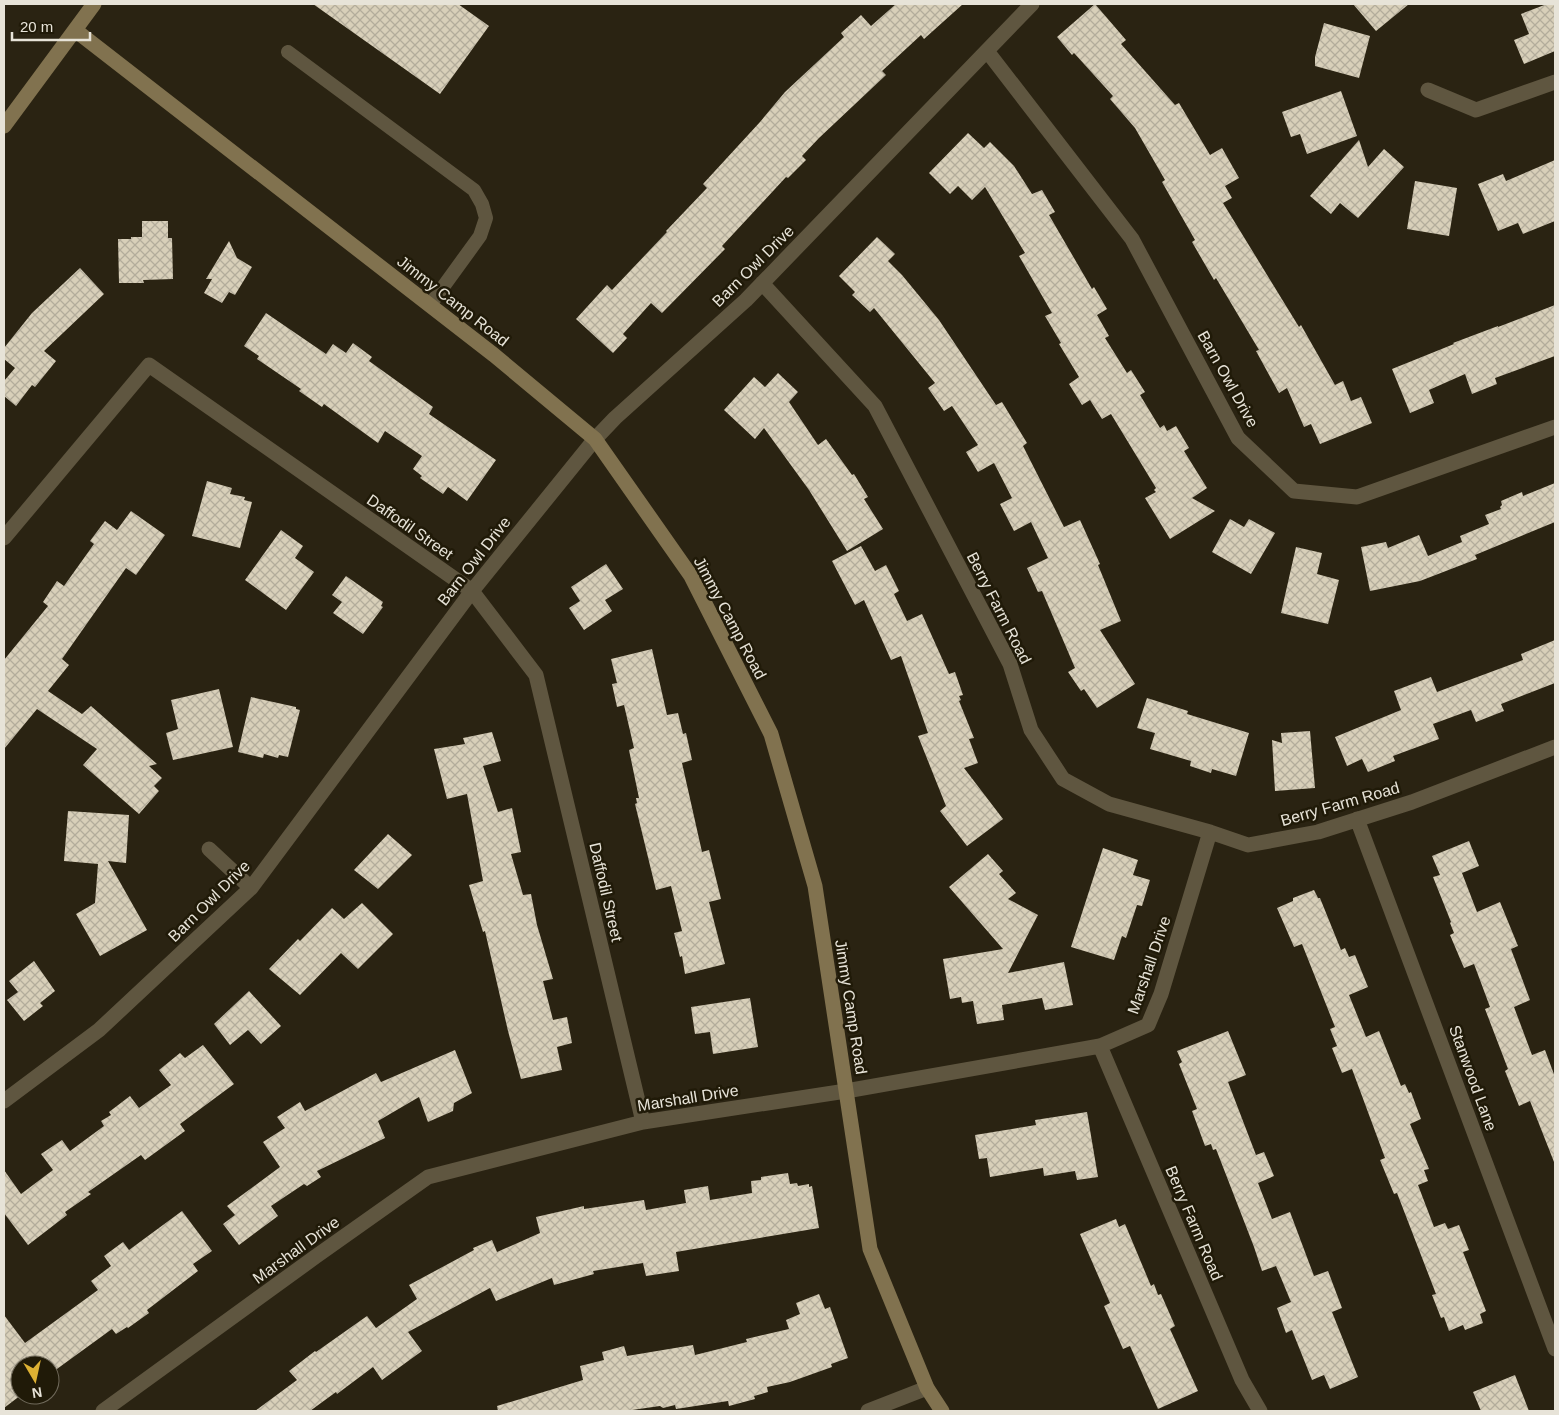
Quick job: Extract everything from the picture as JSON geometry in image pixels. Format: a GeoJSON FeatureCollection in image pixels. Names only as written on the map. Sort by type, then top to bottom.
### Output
{"type":"FeatureCollection","features":[{"type":"Feature","properties":{"kind":"street"},"geometry":{"type":"LineString","coordinates":[[4,126],[94,4]]}},
{"type":"Feature","properties":{"kind":"street","name":"Barn Owl Drive"},"geometry":{"type":"LineString","coordinates":[[4,1100],[99,1030],[251,888],[472,591],[595,439],[615,418],[746,300],[1032,4]]}},
{"type":"Feature","properties":{"kind":"street","name":"Jimmy Camp Road"},"geometry":{"type":"LineString","coordinates":[[75,30],[494,355],[595,439],[691,576],[771,734],[815,886],[870,1249],[927,1388],[942,1411]]}},
{"type":"Feature","properties":{"kind":"street","name":"Barn Owl Drive"},"geometry":{"type":"LineString","coordinates":[[987,50],[1132,239],[1238,438],[1294,491],[1357,497],[1555,427]]}},
{"type":"Feature","properties":{"kind":"street"},"geometry":{"type":"LineString","coordinates":[[1428,90],[1476,110],[1555,82]]}},
{"type":"Feature","properties":{"kind":"street","name":"Berry Farm Road"},"geometry":{"type":"LineString","coordinates":[[762,283],[876,406],[1010,664],[1031,730],[1063,779],[1109,804],[1210,832],[1248,845],[1318,832],[1412,802],[1555,747]]}},
{"type":"Feature","properties":{"kind":"street","name":"Daffodil Street"},"geometry":{"type":"LineString","coordinates":[[4,538],[149,365],[472,591],[536,675],[643,1122]]}},
{"type":"Feature","properties":{"kind":"street","name":"Stanwood Lane"},"geometry":{"type":"LineString","coordinates":[[1357,819],[1555,1349]]}},
{"type":"Feature","properties":{"kind":"street","name":"Marshall Drive"},"geometry":{"type":"LineString","coordinates":[[103,1411],[428,1177],[643,1122],[846,1091],[1100,1046],[1148,1025],[1161,994],[1210,832]]}},
{"type":"Feature","properties":{"kind":"street"},"geometry":{"type":"LineString","coordinates":[[209,849],[251,888]]}},
{"type":"Feature","properties":{"kind":"street","name":"Berry Farm Road"},"geometry":{"type":"LineString","coordinates":[[1100,1046],[1242,1380],[1260,1411]]}},
{"type":"Feature","properties":{"kind":"street"},"geometry":{"type":"LineString","coordinates":[[868,1411],[927,1388]]}},
{"type":"Feature","properties":{"kind":"lane"},"geometry":{"type":"LineString","coordinates":[[288,52],[474,190],[482,204],[486,218],[480,236],[430,305]]}},
{"type":"Feature","properties":{"kind":"building"},"geometry":{"type":"Polygon","coordinates":[[[313,4],[458,4],[489,26],[440,94],[313,4]]]}},
{"type":"Feature","properties":{"kind":"building"},"geometry":{"type":"Polygon","coordinates":[[[896,4],[963,4],[924,39],[921,35],[882,71],[886,75],[802,156],[806,160],[788,178],[786,177],[722,246],[725,249],[662,313],[651,303],[623,334],[627,338],[613,353],[576,319],[607,285],[612,290],[667,232],[707,188],[703,184],[785,92],[844,37],[841,33],[861,15],[871,26],[896,4]]]}},
{"type":"Feature","properties":{"kind":"building"},"geometry":{"type":"Polygon","coordinates":[[[1095,4],[1126,40],[1121,44],[1175,105],[1179,103],[1210,155],[1222,148],[1239,178],[1225,186],[1232,198],[1223,203],[1299,327],[1301,325],[1335,385],[1343,381],[1351,401],[1361,397],[1372,423],[1320,444],[1311,424],[1304,427],[1287,388],[1279,393],[1256,351],[1259,350],[1192,242],[1195,240],[1162,182],[1165,180],[1135,128],[1110,99],[1113,96],[1074,53],[1072,55],[1057,37],[1095,4]]]}},
{"type":"Feature","properties":{"kind":"building"},"geometry":{"type":"Polygon","coordinates":[[[1353,4],[1409,4],[1376,31],[1353,4]]]}},
{"type":"Feature","properties":{"kind":"building"},"geometry":{"type":"Polygon","coordinates":[[[1547,4],[1555,4],[1555,51],[1524,64],[1514,40],[1529,34],[1521,14],[1547,4]]]}},
{"type":"Feature","properties":{"kind":"building"},"geometry":{"type":"Polygon","coordinates":[[[1324,23],[1370,36],[1359,78],[1315,66],[1315,57],[1324,23]]]}},
{"type":"Feature","properties":{"kind":"building"},"geometry":{"type":"Polygon","coordinates":[[[1341,91],[1357,136],[1307,154],[1300,134],[1291,137],[1282,112],[1341,91]]]}},
{"type":"Feature","properties":{"kind":"building"},"geometry":{"type":"Polygon","coordinates":[[[968,133],[984,148],[990,142],[1014,166],[1032,194],[1042,190],[1055,212],[1049,215],[1092,289],[1094,287],[1107,309],[1097,315],[1109,336],[1105,338],[1127,373],[1131,370],[1145,392],[1140,395],[1160,428],[1164,425],[1167,431],[1176,426],[1189,448],[1184,451],[1207,488],[1192,498],[1215,511],[1170,539],[1145,498],[1156,492],[1154,490],[1156,488],[1111,414],[1102,419],[1090,400],[1082,405],[1069,384],[1079,377],[1045,316],[1052,313],[1019,256],[1025,253],[985,187],[972,200],[958,186],[950,194],[929,173],[968,133]]]}},
{"type":"Feature","properties":{"kind":"building"},"geometry":{"type":"Polygon","coordinates":[[[1359,140],[1368,167],[1384,149],[1404,167],[1358,218],[1340,203],[1331,214],[1310,196],[1359,140]]]}},
{"type":"Feature","properties":{"kind":"building"},"geometry":{"type":"Polygon","coordinates":[[[1555,160],[1555,221],[1523,234],[1518,223],[1498,231],[1478,184],[1503,174],[1506,181],[1555,160]]]}},
{"type":"Feature","properties":{"kind":"building"},"geometry":{"type":"Polygon","coordinates":[[[1415,181],[1457,188],[1449,236],[1407,229],[1415,181]]]}},
{"type":"Feature","properties":{"kind":"building"},"geometry":{"type":"Polygon","coordinates":[[[142,221],[168,221],[168,238],[172,238],[173,279],[143,280],[144,283],[119,283],[118,239],[142,237],[142,221]]]}},
{"type":"Feature","properties":{"kind":"building"},"geometry":{"type":"Polygon","coordinates":[[[877,237],[895,254],[888,261],[939,320],[996,405],[1002,402],[1027,443],[1023,446],[1064,527],[1080,520],[1100,564],[1098,565],[1121,621],[1100,630],[1135,684],[1097,708],[1084,689],[1081,691],[1068,672],[1075,668],[1042,591],[1038,592],[1027,568],[1048,558],[1031,522],[1014,531],[1000,504],[1012,498],[994,463],[978,472],[966,452],[978,445],[952,406],[944,411],[928,388],[935,383],[874,308],[870,312],[852,295],[855,292],[839,276],[877,237]]]}},
{"type":"Feature","properties":{"kind":"building"},"geometry":{"type":"Polygon","coordinates":[[[229,241],[237,258],[252,267],[235,295],[229,292],[222,303],[204,293],[212,279],[206,279],[229,241]]]}},
{"type":"Feature","properties":{"kind":"building"},"geometry":{"type":"Polygon","coordinates":[[[80,268],[104,294],[44,351],[56,361],[35,387],[32,385],[16,406],[4,396],[4,381],[15,368],[4,359],[4,348],[32,313],[80,268]]]}},
{"type":"Feature","properties":{"kind":"building"},"geometry":{"type":"Polygon","coordinates":[[[1555,305],[1555,356],[1495,378],[1497,384],[1472,394],[1465,374],[1429,390],[1434,403],[1410,413],[1392,369],[1453,343],[1555,305]]]}},
{"type":"Feature","properties":{"kind":"building"},"geometry":{"type":"Polygon","coordinates":[[[266,313],[326,354],[333,344],[346,353],[353,343],[372,357],[369,361],[433,407],[429,414],[496,460],[467,501],[448,487],[443,494],[420,478],[422,476],[413,469],[422,456],[385,431],[378,443],[324,404],[322,407],[299,391],[301,389],[257,359],[259,356],[244,346],[266,313]]]}},
{"type":"Feature","properties":{"kind":"building"},"geometry":{"type":"Polygon","coordinates":[[[778,373],[798,392],[789,402],[818,445],[826,439],[852,475],[854,474],[868,497],[864,499],[883,529],[847,551],[809,490],[764,428],[755,439],[724,410],[754,377],[765,387],[778,373]]]}},
{"type":"Feature","properties":{"kind":"building"},"geometry":{"type":"Polygon","coordinates":[[[207,481],[232,488],[230,494],[245,497],[244,500],[252,502],[240,548],[192,536],[207,481]]]}},
{"type":"Feature","properties":{"kind":"building"},"geometry":{"type":"Polygon","coordinates":[[[1555,483],[1555,522],[1475,555],[1477,559],[1420,581],[1370,591],[1361,547],[1386,542],[1388,548],[1419,535],[1428,556],[1462,542],[1460,536],[1489,524],[1485,515],[1501,509],[1501,501],[1522,492],[1523,496],[1555,483]]]}},
{"type":"Feature","properties":{"kind":"building"},"geometry":{"type":"Polygon","coordinates":[[[131,511],[165,535],[136,575],[126,568],[62,659],[69,665],[48,691],[82,714],[91,706],[157,764],[149,766],[162,778],[154,786],[159,791],[139,814],[83,765],[97,749],[37,709],[4,749],[4,660],[48,606],[43,602],[57,581],[64,586],[94,544],[90,541],[105,521],[117,530],[131,511]]]}},
{"type":"Feature","properties":{"kind":"building"},"geometry":{"type":"Polygon","coordinates":[[[1230,519],[1244,527],[1249,519],[1275,533],[1251,574],[1212,552],[1230,519]]]}},
{"type":"Feature","properties":{"kind":"building"},"geometry":{"type":"Polygon","coordinates":[[[281,530],[303,546],[295,558],[314,572],[286,610],[245,580],[281,530]]]}},
{"type":"Feature","properties":{"kind":"building"},"geometry":{"type":"Polygon","coordinates":[[[861,546],[875,571],[886,565],[899,591],[894,594],[907,621],[922,614],[949,674],[955,672],[963,695],[959,696],[961,700],[959,701],[974,738],[969,739],[978,763],[964,768],[1003,819],[967,846],[940,811],[946,806],[918,736],[928,733],[901,656],[891,660],[864,600],[855,605],[832,561],[861,546]]]}},
{"type":"Feature","properties":{"kind":"building"},"geometry":{"type":"Polygon","coordinates":[[[1296,547],[1322,553],[1317,574],[1339,580],[1328,624],[1281,613],[1296,547]]]}},
{"type":"Feature","properties":{"kind":"building"},"geometry":{"type":"Polygon","coordinates":[[[606,564],[623,589],[605,600],[612,611],[584,630],[569,608],[580,601],[571,587],[606,564]]]}},
{"type":"Feature","properties":{"kind":"building"},"geometry":{"type":"Polygon","coordinates":[[[346,576],[383,602],[381,606],[383,607],[363,634],[333,613],[342,602],[332,595],[346,576]]]}},
{"type":"Feature","properties":{"kind":"building"},"geometry":{"type":"Polygon","coordinates":[[[1555,640],[1555,683],[1501,704],[1504,711],[1476,722],[1471,710],[1433,724],[1439,739],[1393,756],[1395,761],[1368,772],[1362,759],[1347,766],[1335,737],[1401,710],[1394,691],[1431,677],[1437,692],[1523,660],[1521,654],[1555,640]]]}},
{"type":"Feature","properties":{"kind":"building"},"geometry":{"type":"Polygon","coordinates":[[[652,649],[667,715],[678,713],[683,734],[686,733],[692,760],[682,763],[702,852],[709,850],[721,899],[709,902],[725,964],[685,974],[682,956],[680,957],[674,933],[682,931],[671,886],[656,890],[635,804],[637,803],[636,798],[639,798],[629,750],[634,748],[624,705],[617,707],[612,684],[617,683],[611,659],[652,649]]]}},
{"type":"Feature","properties":{"kind":"building"},"geometry":{"type":"Polygon","coordinates":[[[219,689],[233,747],[173,760],[166,733],[178,729],[171,700],[219,689]]]}},
{"type":"Feature","properties":{"kind":"building"},"geometry":{"type":"Polygon","coordinates":[[[251,697],[296,707],[296,709],[300,710],[288,757],[279,755],[278,758],[264,754],[263,758],[238,752],[251,697]]]}},
{"type":"Feature","properties":{"kind":"building"},"geometry":{"type":"Polygon","coordinates":[[[1147,698],[1188,711],[1187,714],[1249,733],[1236,776],[1212,769],[1211,773],[1190,766],[1191,761],[1150,749],[1155,733],[1137,728],[1147,698]]]}},
{"type":"Feature","properties":{"kind":"building"},"geometry":{"type":"Polygon","coordinates":[[[1310,731],[1315,788],[1275,791],[1272,740],[1282,743],[1281,733],[1310,731]]]}},
{"type":"Feature","properties":{"kind":"building"},"geometry":{"type":"Polygon","coordinates":[[[492,732],[501,761],[483,766],[498,812],[512,808],[521,852],[511,854],[523,895],[531,894],[537,925],[553,979],[543,981],[553,1020],[567,1017],[572,1043],[557,1047],[562,1070],[521,1079],[485,931],[483,932],[469,885],[483,881],[467,794],[447,799],[434,749],[465,744],[463,738],[492,732]]]}},
{"type":"Feature","properties":{"kind":"building"},"geometry":{"type":"Polygon","coordinates":[[[68,811],[129,815],[126,863],[108,861],[147,930],[100,956],[76,914],[95,903],[98,864],[64,861],[68,811]]]}},
{"type":"Feature","properties":{"kind":"building"},"geometry":{"type":"Polygon","coordinates":[[[388,834],[412,855],[378,889],[354,870],[388,834]]]}},
{"type":"Feature","properties":{"kind":"building"},"geometry":{"type":"Polygon","coordinates":[[[1469,841],[1479,866],[1462,873],[1477,912],[1500,902],[1518,946],[1511,949],[1530,1000],[1514,1007],[1532,1055],[1545,1050],[1555,1077],[1554,1162],[1530,1101],[1519,1106],[1505,1071],[1508,1069],[1485,1009],[1490,1007],[1474,964],[1464,968],[1450,935],[1454,933],[1451,922],[1433,877],[1440,875],[1432,856],[1469,841]]]}},
{"type":"Feature","properties":{"kind":"building"},"geometry":{"type":"Polygon","coordinates":[[[1103,848],[1138,860],[1133,875],[1150,880],[1142,906],[1137,905],[1126,938],[1122,936],[1114,960],[1071,947],[1103,848]]]}},
{"type":"Feature","properties":{"kind":"building"},"geometry":{"type":"Polygon","coordinates":[[[988,854],[1003,871],[999,874],[1016,893],[1008,899],[1038,915],[1008,973],[1064,962],[1073,1005],[1045,1010],[1042,998],[1002,1005],[1004,1020],[977,1024],[973,1001],[962,1003],[961,997],[950,999],[943,959],[1003,949],[949,887],[988,854]]]}},
{"type":"Feature","properties":{"kind":"building"},"geometry":{"type":"Polygon","coordinates":[[[1314,890],[1318,898],[1320,898],[1341,950],[1345,948],[1349,957],[1355,955],[1368,987],[1349,995],[1366,1037],[1379,1031],[1401,1086],[1405,1084],[1409,1093],[1411,1092],[1421,1119],[1410,1124],[1429,1169],[1424,1170],[1428,1181],[1418,1185],[1434,1227],[1445,1223],[1448,1229],[1459,1225],[1469,1250],[1463,1252],[1486,1311],[1480,1314],[1483,1323],[1465,1330],[1463,1325],[1449,1331],[1444,1317],[1441,1318],[1432,1295],[1436,1294],[1397,1193],[1394,1194],[1380,1160],[1385,1158],[1352,1069],[1342,1073],[1332,1048],[1337,1046],[1330,1029],[1335,1027],[1302,944],[1294,947],[1277,908],[1293,901],[1293,898],[1314,890]]]}},
{"type":"Feature","properties":{"kind":"building"},"geometry":{"type":"Polygon","coordinates":[[[362,903],[393,934],[358,969],[341,953],[300,995],[269,969],[332,908],[344,919],[362,903]]]}},
{"type":"Feature","properties":{"kind":"building"},"geometry":{"type":"Polygon","coordinates":[[[34,961],[55,991],[40,1003],[43,1006],[24,1021],[7,1000],[18,992],[9,981],[34,961]]]}},
{"type":"Feature","properties":{"kind":"building"},"geometry":{"type":"Polygon","coordinates":[[[249,991],[281,1026],[261,1044],[248,1030],[230,1045],[214,1024],[249,991]]]}},
{"type":"Feature","properties":{"kind":"building"},"geometry":{"type":"Polygon","coordinates":[[[750,998],[758,1047],[713,1054],[710,1032],[695,1034],[691,1007],[750,998]]]}},
{"type":"Feature","properties":{"kind":"building"},"geometry":{"type":"Polygon","coordinates":[[[1228,1031],[1246,1075],[1228,1082],[1256,1155],[1264,1152],[1274,1176],[1258,1183],[1272,1219],[1290,1212],[1314,1276],[1328,1271],[1342,1308],[1332,1312],[1358,1377],[1330,1389],[1324,1375],[1312,1380],[1292,1330],[1286,1333],[1277,1308],[1291,1302],[1276,1266],[1262,1271],[1216,1149],[1213,1150],[1211,1144],[1205,1146],[1192,1111],[1197,1109],[1179,1064],[1182,1062],[1177,1051],[1228,1031]]]}},
{"type":"Feature","properties":{"kind":"building"},"geometry":{"type":"Polygon","coordinates":[[[203,1045],[234,1084],[180,1124],[185,1131],[145,1160],[141,1155],[88,1192],[91,1194],[65,1212],[67,1215],[28,1245],[4,1213],[4,1170],[21,1194],[53,1170],[41,1154],[62,1140],[70,1151],[104,1126],[101,1121],[111,1115],[109,1112],[130,1096],[139,1108],[171,1085],[159,1070],[180,1053],[185,1058],[203,1045]]]}},
{"type":"Feature","properties":{"kind":"building"},"geometry":{"type":"Polygon","coordinates":[[[455,1050],[472,1093],[454,1103],[453,1111],[428,1122],[419,1097],[378,1121],[385,1138],[317,1171],[321,1177],[307,1186],[304,1184],[271,1206],[278,1216],[239,1245],[223,1224],[235,1215],[227,1206],[280,1167],[263,1142],[285,1128],[277,1117],[300,1102],[305,1111],[376,1073],[381,1082],[455,1050]]]}},
{"type":"Feature","properties":{"kind":"building"},"geometry":{"type":"Polygon","coordinates":[[[1087,1112],[1098,1177],[1077,1180],[1075,1171],[1044,1176],[1043,1168],[990,1177],[987,1158],[979,1159],[975,1135],[1036,1125],[1035,1120],[1087,1112]]]}},
{"type":"Feature","properties":{"kind":"building"},"geometry":{"type":"Polygon","coordinates":[[[788,1173],[790,1184],[797,1183],[798,1186],[809,1184],[809,1187],[812,1186],[819,1228],[676,1252],[679,1271],[646,1276],[643,1263],[593,1271],[594,1274],[554,1285],[552,1278],[496,1301],[490,1288],[408,1332],[422,1351],[382,1380],[373,1367],[337,1394],[336,1392],[310,1411],[255,1411],[297,1380],[289,1371],[315,1351],[367,1316],[376,1328],[417,1299],[409,1285],[474,1250],[473,1248],[492,1240],[497,1252],[540,1233],[536,1217],[584,1206],[584,1209],[644,1200],[646,1210],[686,1203],[684,1190],[708,1186],[710,1200],[752,1193],[751,1181],[761,1180],[761,1177],[788,1173]]]}},
{"type":"Feature","properties":{"kind":"building"},"geometry":{"type":"Polygon","coordinates":[[[182,1211],[212,1251],[193,1264],[198,1271],[147,1310],[149,1313],[116,1334],[112,1329],[60,1367],[60,1355],[10,1355],[10,1403],[4,1408],[4,1315],[25,1343],[98,1290],[91,1281],[111,1266],[104,1256],[123,1242],[129,1250],[182,1211]]]}},
{"type":"Feature","properties":{"kind":"building"},"geometry":{"type":"Polygon","coordinates":[[[1116,1219],[1119,1227],[1125,1224],[1151,1286],[1154,1284],[1158,1295],[1161,1294],[1175,1326],[1170,1329],[1198,1391],[1158,1409],[1130,1346],[1123,1349],[1104,1306],[1110,1303],[1080,1234],[1116,1219]]]}},
{"type":"Feature","properties":{"kind":"building"},"geometry":{"type":"Polygon","coordinates":[[[819,1294],[825,1309],[830,1307],[848,1358],[831,1364],[832,1367],[790,1382],[767,1387],[768,1392],[754,1396],[755,1399],[729,1406],[728,1401],[676,1409],[675,1405],[663,1408],[660,1406],[625,1411],[498,1411],[497,1406],[583,1380],[580,1366],[604,1360],[602,1352],[624,1346],[627,1356],[693,1345],[695,1355],[747,1342],[746,1339],[789,1329],[786,1320],[800,1314],[796,1303],[819,1294]]]}},
{"type":"Feature","properties":{"kind":"building"},"geometry":{"type":"Polygon","coordinates":[[[1515,1375],[1529,1411],[1481,1411],[1473,1392],[1515,1375]]]}}]}
